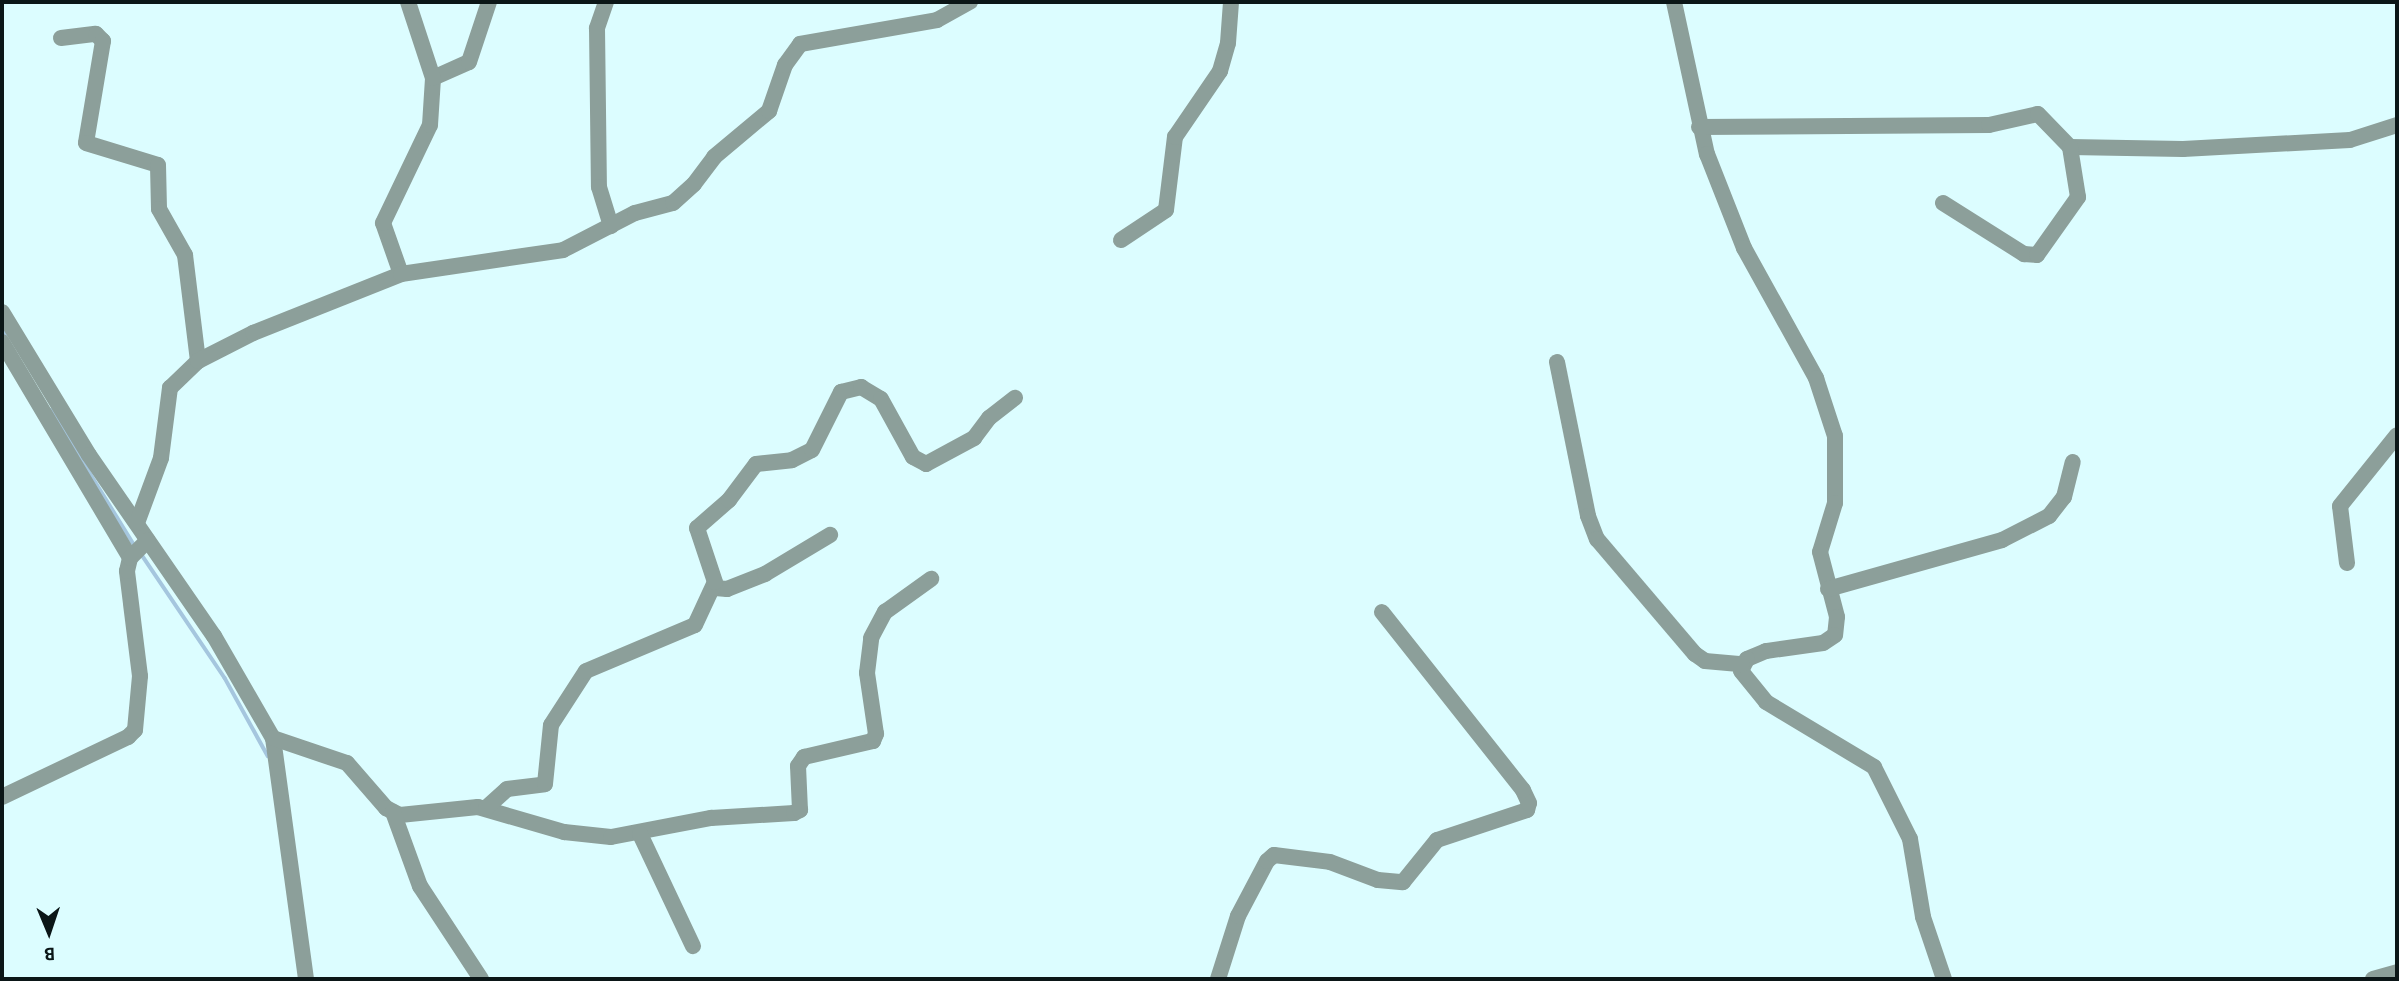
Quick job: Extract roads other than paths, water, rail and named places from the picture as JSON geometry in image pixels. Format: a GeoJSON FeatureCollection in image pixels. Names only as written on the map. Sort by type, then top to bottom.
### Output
{"type":"FeatureCollection","features":[{"type":"Feature","properties":{"kind":"street"},"geometry":{"type":"LineString","coordinates":[[401,274],[383,223],[430,125],[433,78],[408,2]]}},
{"type":"Feature","properties":{"kind":"street"},"geometry":{"type":"LineString","coordinates":[[433,78],[469,62],[489,2]]}},
{"type":"Feature","properties":{"kind":"street"},"geometry":{"type":"LineString","coordinates":[[606,2],[597,28],[599,187],[611,226]]}},
{"type":"Feature","properties":{"kind":"street"},"geometry":{"type":"LineString","coordinates":[[137,523],[161,458],[170,388],[198,361],[253,333],[401,274],[551,253],[684,195],[714,157],[769,111],[785,65],[800,44],[937,20],[970,2]]}},
{"type":"Feature","properties":{"kind":"street"},"geometry":{"type":"LineString","coordinates":[[1121,240],[1166,210],[1175,137],[1220,71],[1228,43],[1231,2]]}},
{"type":"Feature","properties":{"kind":"street"},"geometry":{"type":"LineString","coordinates":[[1557,362],[1588,516],[1597,539],[1695,654],[1705,661],[1742,664],[1766,651],[1831,640],[1838,627],[1821,552],[1836,503],[1832,421],[1816,378],[1744,248],[1699,127],[1674,2]]}},
{"type":"Feature","properties":{"kind":"street"},"geometry":{"type":"LineString","coordinates":[[61,38],[96,34],[103,41],[86,143],[158,165],[159,209],[185,255],[198,361]]}},
{"type":"Feature","properties":{"kind":"street"},"geometry":{"type":"LineString","coordinates":[[1699,127],[1989,125],[2038,114],[2070,147],[2078,197],[2037,255],[2024,254],[1942,203]]}},
{"type":"Feature","properties":{"kind":"street"},"geometry":{"type":"LineString","coordinates":[[2070,147],[2183,149],[2350,140],[2397,125]]}},
{"type":"Feature","properties":{"kind":"street"},"geometry":{"type":"LineString","coordinates":[[2,312],[89,455],[214,636],[273,738],[306,979]]}},
{"type":"Feature","properties":{"kind":"street"},"geometry":{"type":"LineString","coordinates":[[2,342],[131,556]]}},
{"type":"Feature","properties":{"kind":"street"},"geometry":{"type":"LineString","coordinates":[[486,808],[507,789],[545,784],[551,725],[580,677],[595,666],[687,630],[701,618],[715,588],[697,528],[734,495],[756,464],[792,460],[812,450],[841,392],[861,387],[881,398],[913,457],[926,464],[974,438],[989,418],[1015,398]]}},
{"type":"Feature","properties":{"kind":"street"},"geometry":{"type":"LineString","coordinates":[[2347,563],[2340,506],[2397,435]]}},
{"type":"Feature","properties":{"kind":"street"},"geometry":{"type":"LineString","coordinates":[[1828,589],[2002,540],[2049,516],[2064,497],[2073,462]]}},
{"type":"Feature","properties":{"kind":"street"},"geometry":{"type":"LineString","coordinates":[[715,588],[727,589],[765,574],[830,535]]}},
{"type":"Feature","properties":{"kind":"street"},"geometry":{"type":"LineString","coordinates":[[2,797],[128,737],[135,730],[140,676],[127,571],[131,556],[147,542]]}},
{"type":"Feature","properties":{"kind":"street"},"geometry":{"type":"LineString","coordinates":[[393,812],[408,816],[486,808],[564,832],[640,834],[711,818],[800,810],[798,766],[804,757],[873,741],[876,734],[867,673],[871,638],[885,612],[931,579]]}},
{"type":"Feature","properties":{"kind":"street"},"geometry":{"type":"LineString","coordinates":[[1218,979],[1238,916],[1267,861],[1274,855],[1330,862],[1378,880],[1403,882],[1437,841],[1527,810],[1529,803],[1523,790],[1382,612]]}},
{"type":"Feature","properties":{"kind":"street"},"geometry":{"type":"LineString","coordinates":[[1742,664],[1743,679],[1766,702],[1874,767],[1910,839],[1923,917],[1944,979]]}},
{"type":"Feature","properties":{"kind":"street"},"geometry":{"type":"LineString","coordinates":[[273,738],[347,763],[393,812],[420,886],[481,979]]}},
{"type":"Feature","properties":{"kind":"street"},"geometry":{"type":"LineString","coordinates":[[640,834],[693,946]]}},
{"type":"Feature","properties":{"kind":"street"},"geometry":{"type":"LineString","coordinates":[[2373,979],[2397,972]]}},
{"type":"Feature","properties":{"kind":"waterway"},"geometry":{"type":"LineString","coordinates":[[2,328],[7,337]]}},
{"type":"Feature","properties":{"kind":"waterway"},"geometry":{"type":"LineString","coordinates":[[51,410],[135,546]]}},
{"type":"Feature","properties":{"kind":"waterway"},"geometry":{"type":"LineString","coordinates":[[142,555],[225,678],[268,756]]}}]}
